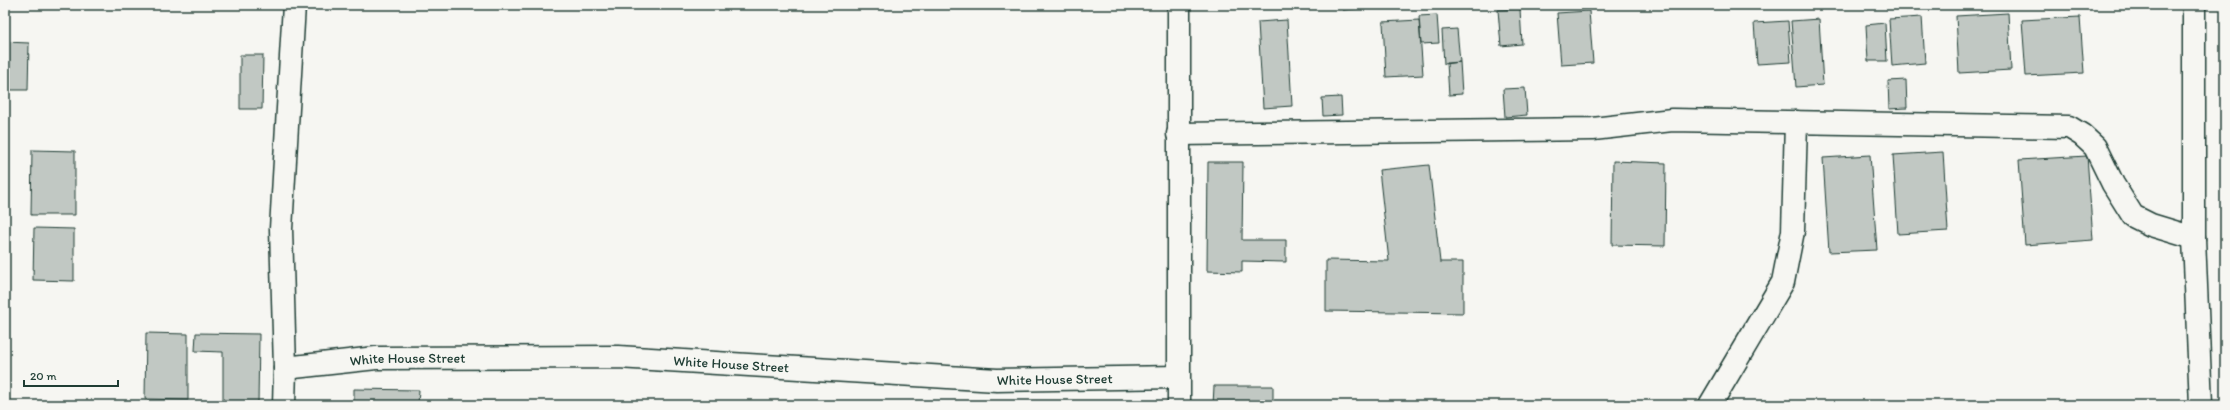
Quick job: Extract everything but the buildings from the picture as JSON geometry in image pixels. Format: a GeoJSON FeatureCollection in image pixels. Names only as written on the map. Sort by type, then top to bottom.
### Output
{"type":"FeatureCollection","features":[{"type":"Feature","properties":{"kind":"street"},"geometry":{"type":"LineString","coordinates":[[284,405],[285,368],[281,229],[294,5]]}},
{"type":"Feature","properties":{"kind":"street"},"geometry":{"type":"LineString","coordinates":[[1179,5],[1179,405]]}},
{"type":"Feature","properties":{"kind":"street"},"geometry":{"type":"LineString","coordinates":[[2194,5],[2194,238],[2201,405]]}},
{"type":"Feature","properties":{"kind":"street"},"geometry":{"type":"LineString","coordinates":[[1178,134],[1592,129],[1672,120],[2069,127],[2082,135],[2095,147],[2113,184],[2133,216],[2151,225],[2194,238]]}},
{"type":"Feature","properties":{"kind":"street"},"geometry":{"type":"LineString","coordinates":[[1710,405],[1784,282],[1794,231],[1796,122]]}},
{"type":"Feature","properties":{"kind":"street","name":"White House Street"},"geometry":{"type":"LineString","coordinates":[[285,368],[376,358],[618,357],[997,380],[1178,377]]}}]}
